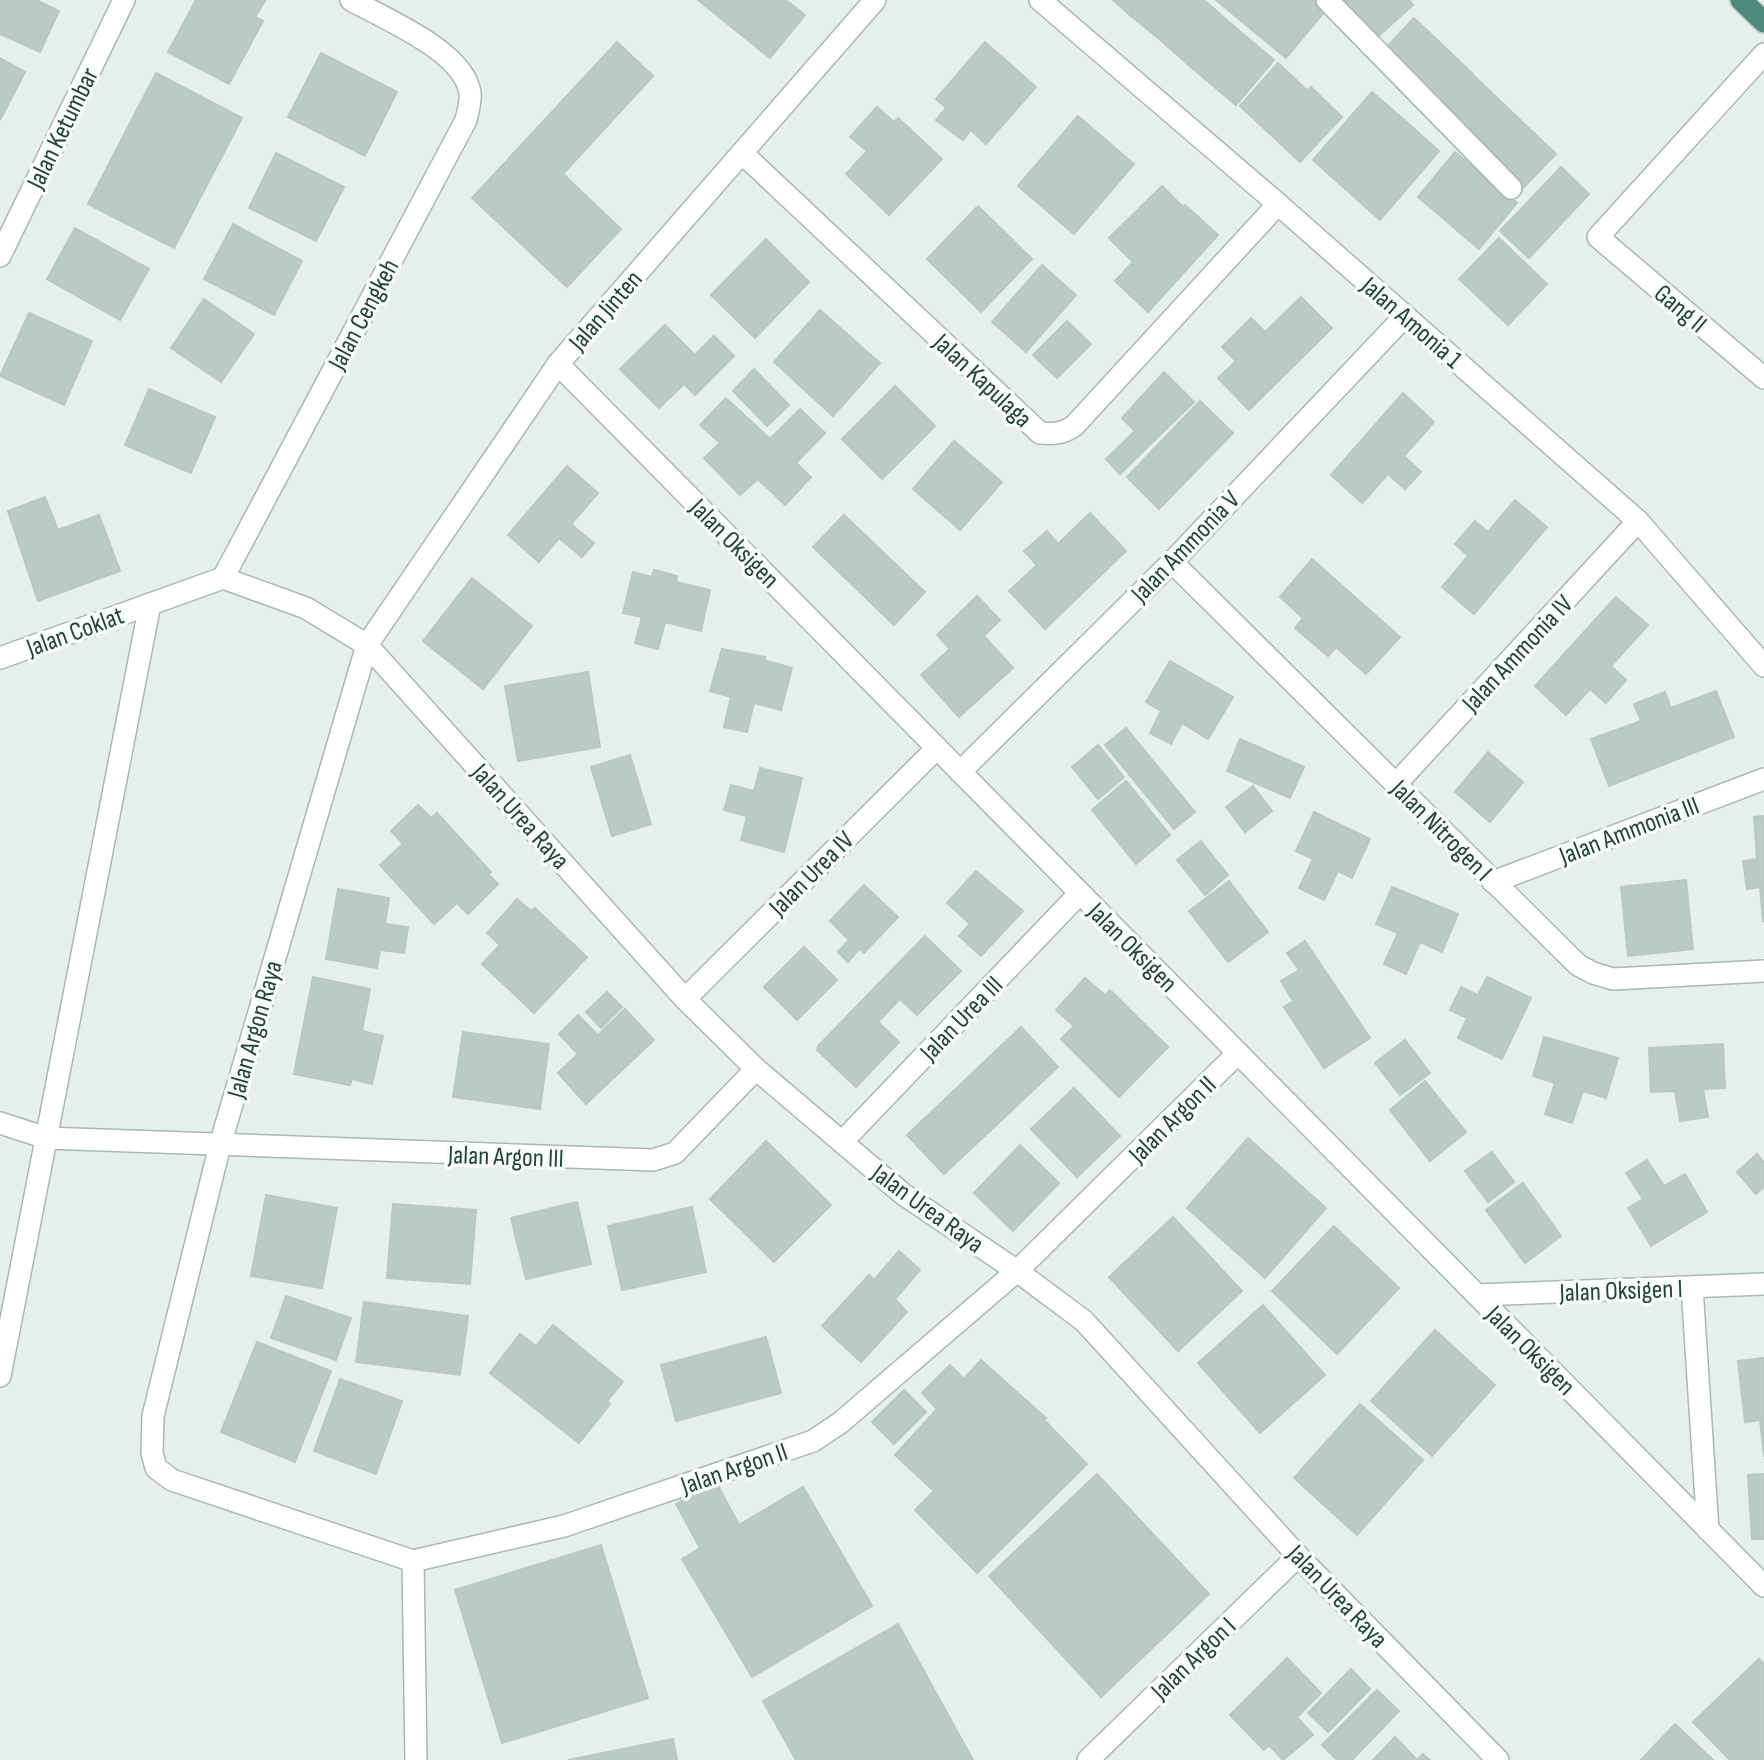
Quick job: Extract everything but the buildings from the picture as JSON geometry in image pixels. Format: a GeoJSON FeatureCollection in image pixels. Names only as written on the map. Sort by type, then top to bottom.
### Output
{"type":"FeatureCollection","features":[{"type":"Feature","properties":{"kind":"highway"},"geometry":{"type":"LineString","coordinates":[[1741,0],[1764,22]]}},
{"type":"Feature","properties":{"kind":"street","name":"Jalan Ketumbar"},"geometry":{"type":"LineString","coordinates":[[0,256],[124,0]]}},
{"type":"Feature","properties":{"kind":"street","name":"Jalan Cengkeh"},"geometry":{"type":"LineString","coordinates":[[223,578],[466,120],[471,100],[470,89],[461,71],[442,51],[351,0]]}},
{"type":"Feature","properties":{"kind":"street","name":"Jalan Jinten"},"geometry":{"type":"LineString","coordinates":[[367,645],[558,364],[875,0]]}},
{"type":"Feature","properties":{"kind":"street","name":"Jalan Amonia 1"},"geometry":{"type":"LineString","coordinates":[[1040,0],[1278,204],[1638,521],[1764,666]]}},
{"type":"Feature","properties":{"kind":"street"},"geometry":{"type":"LineString","coordinates":[[1327,0],[1511,188]]}},
{"type":"Feature","properties":{"kind":"street","name":"Gang II"},"geometry":{"type":"LineString","coordinates":[[1764,54],[1598,237],[1764,378]]}},
{"type":"Feature","properties":{"kind":"street","name":"Jalan Kapulaga"},"geometry":{"type":"LineString","coordinates":[[742,153],[1040,433],[1062,433],[1074,426],[1278,204]]}},
{"type":"Feature","properties":{"kind":"street","name":"Jalan Ammonia V"},"geometry":{"type":"LineString","coordinates":[[960,772],[1172,562],[1405,316]]}},
{"type":"Feature","properties":{"kind":"street","name":"Jalan Oksigen"},"geometry":{"type":"LineString","coordinates":[[558,364],[1764,1586]]}},
{"type":"Feature","properties":{"kind":"street","name":"Jalan Ammonia IV"},"geometry":{"type":"LineString","coordinates":[[1396,784],[1638,521]]}},
{"type":"Feature","properties":{"kind":"street","name":"Jalan Nitrogen I"},"geometry":{"type":"LineString","coordinates":[[1172,562],[1578,965],[1613,979],[1764,971]]}},
{"type":"Feature","properties":{"kind":"street","name":"Jalan Coklat"},"geometry":{"type":"LineString","coordinates":[[0,658],[223,578]]}},
{"type":"Feature","properties":{"kind":"street","name":"Jalan Urea Raya"},"geometry":{"type":"LineString","coordinates":[[223,578],[306,608],[367,645],[685,999],[756,1069],[903,1194],[1017,1271],[1084,1321],[1298,1556],[1499,1760]]}},
{"type":"Feature","properties":{"kind":"street"},"geometry":{"type":"LineString","coordinates":[[0,1376],[150,604]]}},
{"type":"Feature","properties":{"kind":"street","name":"Jalan Argon Raya"},"geometry":{"type":"LineString","coordinates":[[367,645],[220,1145],[153,1416],[152,1452],[156,1468],[172,1480],[413,1561]]}},
{"type":"Feature","properties":{"kind":"street","name":"Jalan Urea IV"},"geometry":{"type":"LineString","coordinates":[[685,999],[937,748]]}},
{"type":"Feature","properties":{"kind":"street","name":"Jalan Ammonia III"},"geometry":{"type":"LineString","coordinates":[[1493,882],[1764,779]]}},
{"type":"Feature","properties":{"kind":"street","name":"Jalan Urea III"},"geometry":{"type":"LineString","coordinates":[[842,1142],[1080,893]]}},
{"type":"Feature","properties":{"kind":"street","name":"Jalan Argon II"},"geometry":{"type":"LineString","coordinates":[[413,1561],[564,1527],[813,1441],[840,1423],[1017,1271],[1238,1053]]}},
{"type":"Feature","properties":{"kind":"street","name":"Jalan Argon III"},"geometry":{"type":"LineString","coordinates":[[0,1123],[46,1138],[653,1160],[675,1153],[756,1069]]}},
{"type":"Feature","properties":{"kind":"street","name":"Jalan Oksigen I"},"geometry":{"type":"LineString","coordinates":[[1477,1296],[1764,1284]]}},
{"type":"Feature","properties":{"kind":"street"},"geometry":{"type":"LineString","coordinates":[[1692,1287],[1708,1530]]}},
{"type":"Feature","properties":{"kind":"street","name":"Jalan Argon I"},"geometry":{"type":"LineString","coordinates":[[1088,1760],[1298,1556]]}},
{"type":"Feature","properties":{"kind":"street"},"geometry":{"type":"LineString","coordinates":[[413,1561],[416,1760]]}}]}
